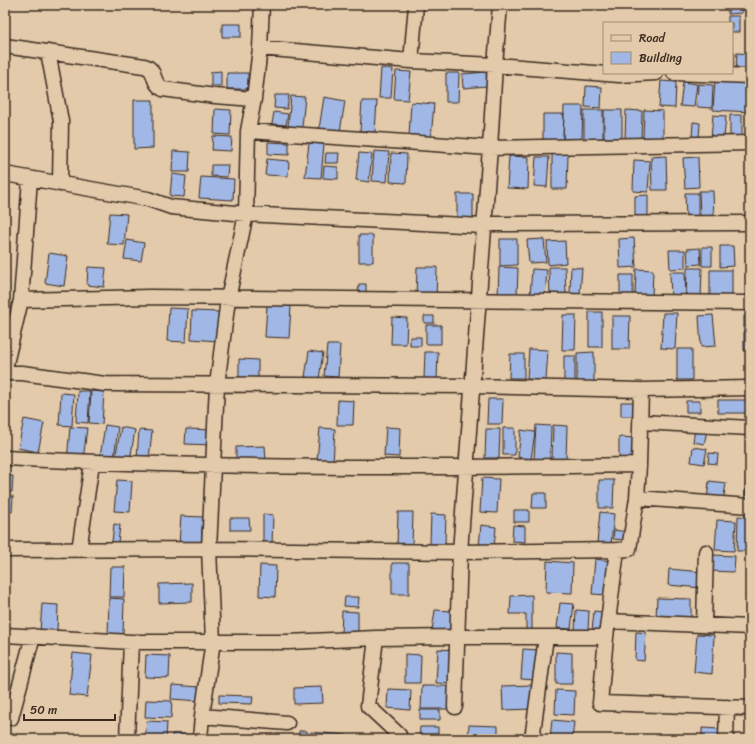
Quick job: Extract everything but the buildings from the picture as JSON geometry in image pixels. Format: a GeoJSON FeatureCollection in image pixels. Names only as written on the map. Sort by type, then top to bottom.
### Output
{"type":"FeatureCollection","features":[{"type":"Feature","properties":{"kind":"street"},"geometry":{"type":"LineString","coordinates":[[200,739],[213,641],[209,549],[217,385],[228,299],[246,214],[248,131],[254,99],[260,48],[262,5]]}},
{"type":"Feature","properties":{"kind":"street"},"geometry":{"type":"LineString","coordinates":[[412,61],[416,5]]}},
{"type":"Feature","properties":{"kind":"street"},"geometry":{"type":"LineString","coordinates":[[455,707],[456,637],[460,552],[471,386],[479,301],[490,148],[494,65],[500,5]]}},
{"type":"Feature","properties":{"kind":"street"},"geometry":{"type":"LineString","coordinates":[[5,46],[150,68],[153,72],[156,83],[163,89],[202,95],[254,99]]}},
{"type":"Feature","properties":{"kind":"street"},"geometry":{"type":"LineString","coordinates":[[260,48],[412,61],[494,65],[603,74]]}},
{"type":"Feature","properties":{"kind":"street"},"geometry":{"type":"LineString","coordinates":[[48,52],[61,121],[60,184]]}},
{"type":"Feature","properties":{"kind":"street"},"geometry":{"type":"LineString","coordinates":[[606,74],[638,74]]}},
{"type":"Feature","properties":{"kind":"street"},"geometry":{"type":"LineString","coordinates":[[699,74],[750,76]]}},
{"type":"Feature","properties":{"kind":"street"},"geometry":{"type":"LineString","coordinates":[[248,131],[490,148],[750,144]]}},
{"type":"Feature","properties":{"kind":"street"},"geometry":{"type":"LineString","coordinates":[[5,174],[148,199],[171,207],[246,214],[484,226],[501,224],[750,223]]}},
{"type":"Feature","properties":{"kind":"street"},"geometry":{"type":"LineString","coordinates":[[5,368],[20,300],[30,178]]}},
{"type":"Feature","properties":{"kind":"street"},"geometry":{"type":"LineString","coordinates":[[20,300],[150,298],[750,302]]}},
{"type":"Feature","properties":{"kind":"street"},"geometry":{"type":"LineString","coordinates":[[5,373],[22,373],[106,384],[471,386],[641,390],[750,388]]}},
{"type":"Feature","properties":{"kind":"street"},"geometry":{"type":"LineString","coordinates":[[5,550],[209,549],[460,552],[629,549],[637,498],[641,390]]}},
{"type":"Feature","properties":{"kind":"street"},"geometry":{"type":"LineString","coordinates":[[641,422],[750,428]]}},
{"type":"Feature","properties":{"kind":"street"},"geometry":{"type":"LineString","coordinates":[[5,458],[92,463],[213,466],[466,468],[639,465]]}},
{"type":"Feature","properties":{"kind":"street"},"geometry":{"type":"LineString","coordinates":[[79,550],[92,463]]}},
{"type":"Feature","properties":{"kind":"street"},"geometry":{"type":"LineString","coordinates":[[637,498],[750,506]]}},
{"type":"Feature","properties":{"kind":"street"},"geometry":{"type":"LineString","coordinates":[[617,550],[606,637],[600,703],[750,708]]}},
{"type":"Feature","properties":{"kind":"street"},"geometry":{"type":"LineString","coordinates":[[704,624],[706,552]]}},
{"type":"Feature","properties":{"kind":"street"},"geometry":{"type":"LineString","coordinates":[[608,621],[750,627]]}},
{"type":"Feature","properties":{"kind":"street"},"geometry":{"type":"LineString","coordinates":[[5,635],[131,642],[288,642],[376,638],[606,637]]}},
{"type":"Feature","properties":{"kind":"street"},"geometry":{"type":"LineString","coordinates":[[5,716],[11,718],[33,636]]}},
{"type":"Feature","properties":{"kind":"street"},"geometry":{"type":"LineString","coordinates":[[532,739],[546,637]]}},
{"type":"Feature","properties":{"kind":"street"},"geometry":{"type":"LineString","coordinates":[[376,638],[368,706],[399,735],[399,739]]}},
{"type":"Feature","properties":{"kind":"street"},"geometry":{"type":"LineString","coordinates":[[127,739],[131,642]]}},
{"type":"Feature","properties":{"kind":"street"},"geometry":{"type":"LineString","coordinates":[[726,739],[727,707]]}},
{"type":"Feature","properties":{"kind":"street"},"geometry":{"type":"LineString","coordinates":[[202,716],[287,723]]}}]}
